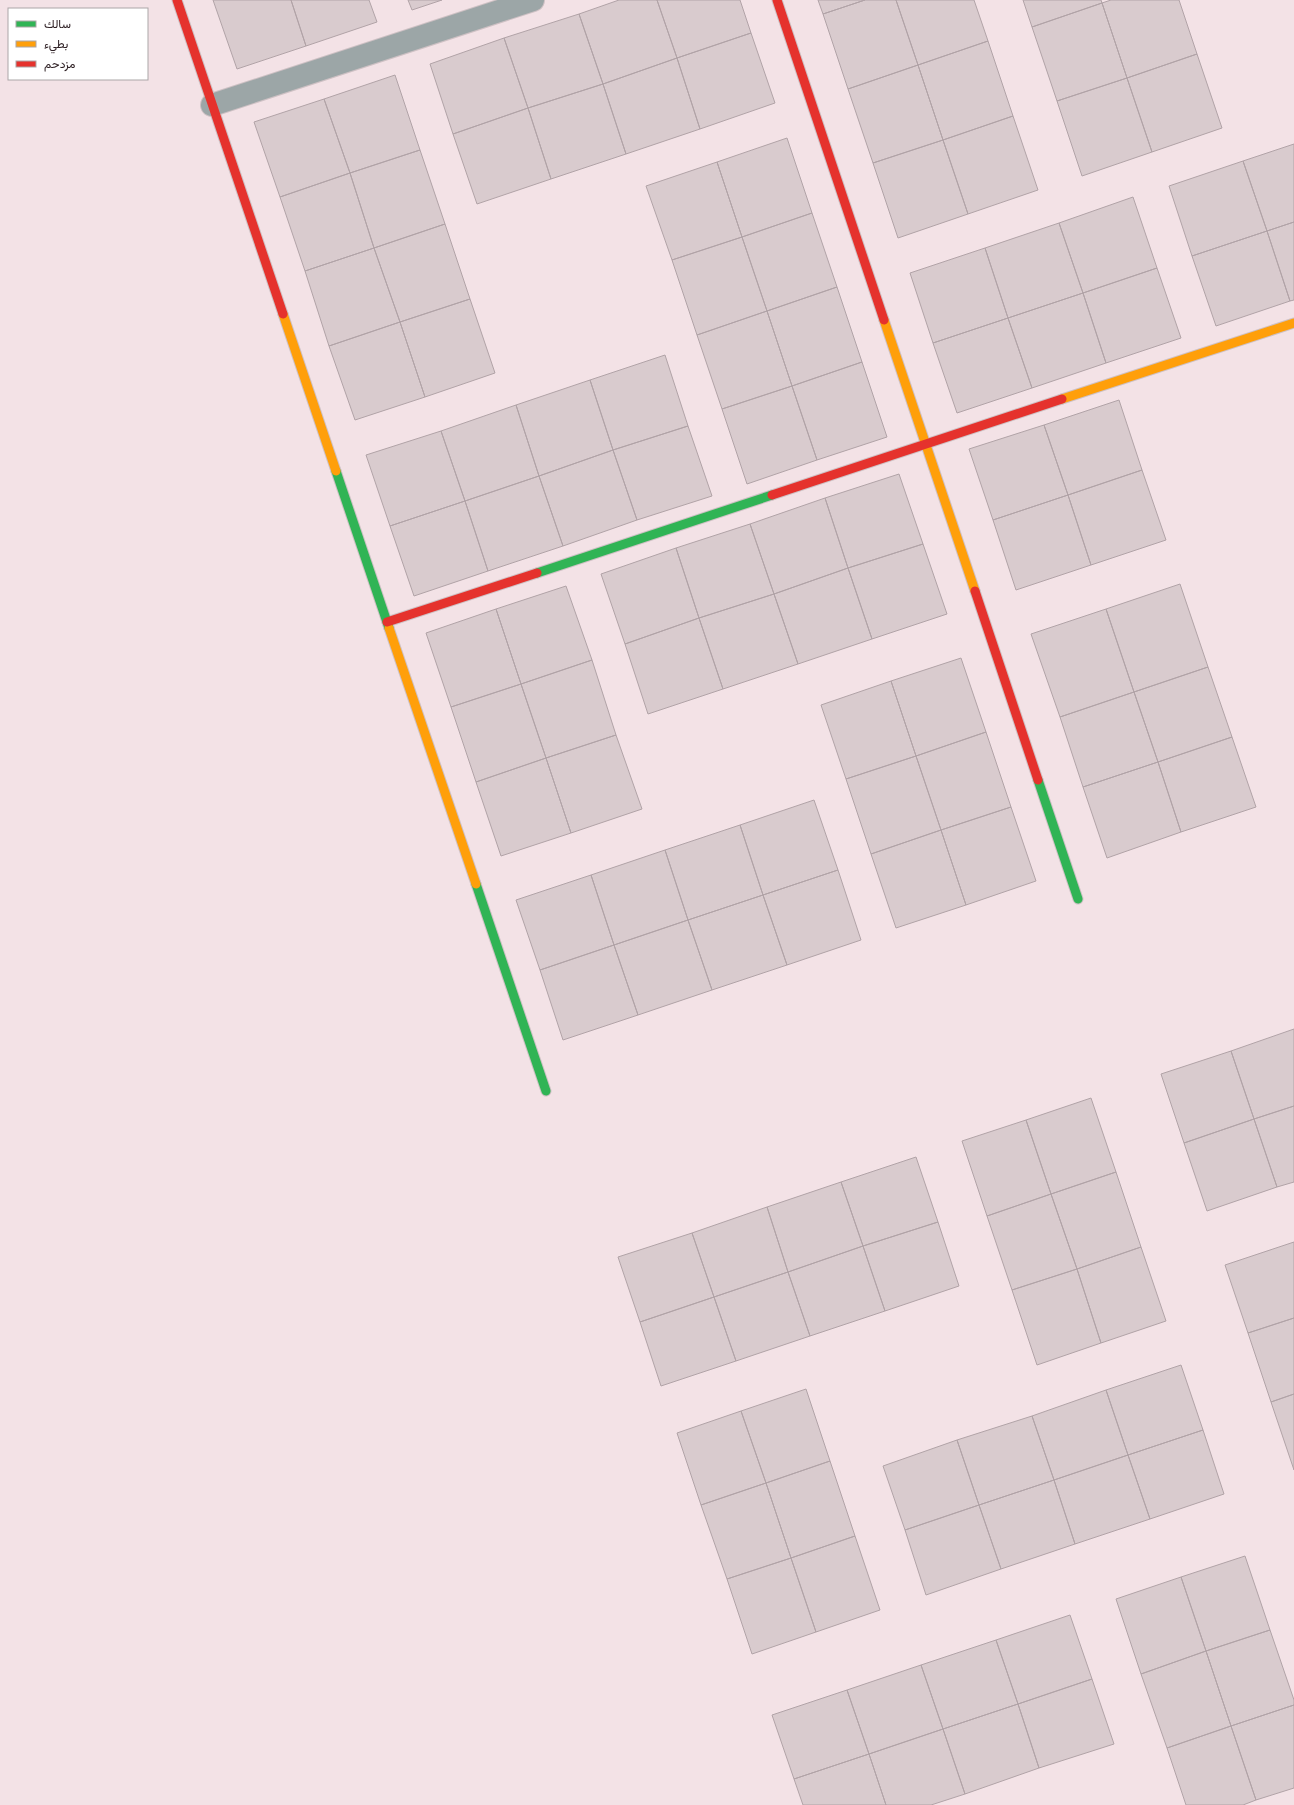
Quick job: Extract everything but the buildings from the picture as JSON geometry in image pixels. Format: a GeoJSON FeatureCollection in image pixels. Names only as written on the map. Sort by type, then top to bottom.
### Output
{"type":"FeatureCollection","features":[{"type":"Feature","properties":{"kind":"street"},"geometry":{"type":"LineString","coordinates":[[177,0],[546,1091]]}},
{"type":"Feature","properties":{"kind":"street"},"geometry":{"type":"LineString","coordinates":[[212,105],[533,0]]}},
{"type":"Feature","properties":{"kind":"street"},"geometry":{"type":"LineString","coordinates":[[777,0],[1078,900]]}},
{"type":"Feature","properties":{"kind":"street"},"geometry":{"type":"LineString","coordinates":[[387,622],[1294,323]]}},
{"type":"Feature","properties":{"kind":"traffic: fast"},"geometry":{"type":"LineString","coordinates":[[336,471],[389,628]]}},
{"type":"Feature","properties":{"kind":"traffic: fast"},"geometry":{"type":"LineString","coordinates":[[537,573],[772,495]]}},
{"type":"Feature","properties":{"kind":"traffic: fast"},"geometry":{"type":"LineString","coordinates":[[1038,780],[1078,899]]}},
{"type":"Feature","properties":{"kind":"traffic: fast"},"geometry":{"type":"LineString","coordinates":[[476,884],[546,1091]]}},
{"type":"Feature","properties":{"kind":"traffic: slow"},"geometry":{"type":"LineString","coordinates":[[283,314],[336,471]]}},
{"type":"Feature","properties":{"kind":"traffic: slow"},"geometry":{"type":"LineString","coordinates":[[884,320],[975,591]]}},
{"type":"Feature","properties":{"kind":"traffic: slow"},"geometry":{"type":"LineString","coordinates":[[1062,399],[1294,323]]}},
{"type":"Feature","properties":{"kind":"traffic: slow"},"geometry":{"type":"LineString","coordinates":[[389,628],[476,884]]}},
{"type":"Feature","properties":{"kind":"traffic: jam"},"geometry":{"type":"LineString","coordinates":[[177,0],[283,314]]}},
{"type":"Feature","properties":{"kind":"traffic: jam"},"geometry":{"type":"LineString","coordinates":[[777,0],[884,320]]}},
{"type":"Feature","properties":{"kind":"traffic: jam"},"geometry":{"type":"LineString","coordinates":[[772,495],[1062,399]]}},
{"type":"Feature","properties":{"kind":"traffic: jam"},"geometry":{"type":"LineString","coordinates":[[387,622],[537,573]]}},
{"type":"Feature","properties":{"kind":"traffic: jam"},"geometry":{"type":"LineString","coordinates":[[975,591],[1038,780]]}}]}
